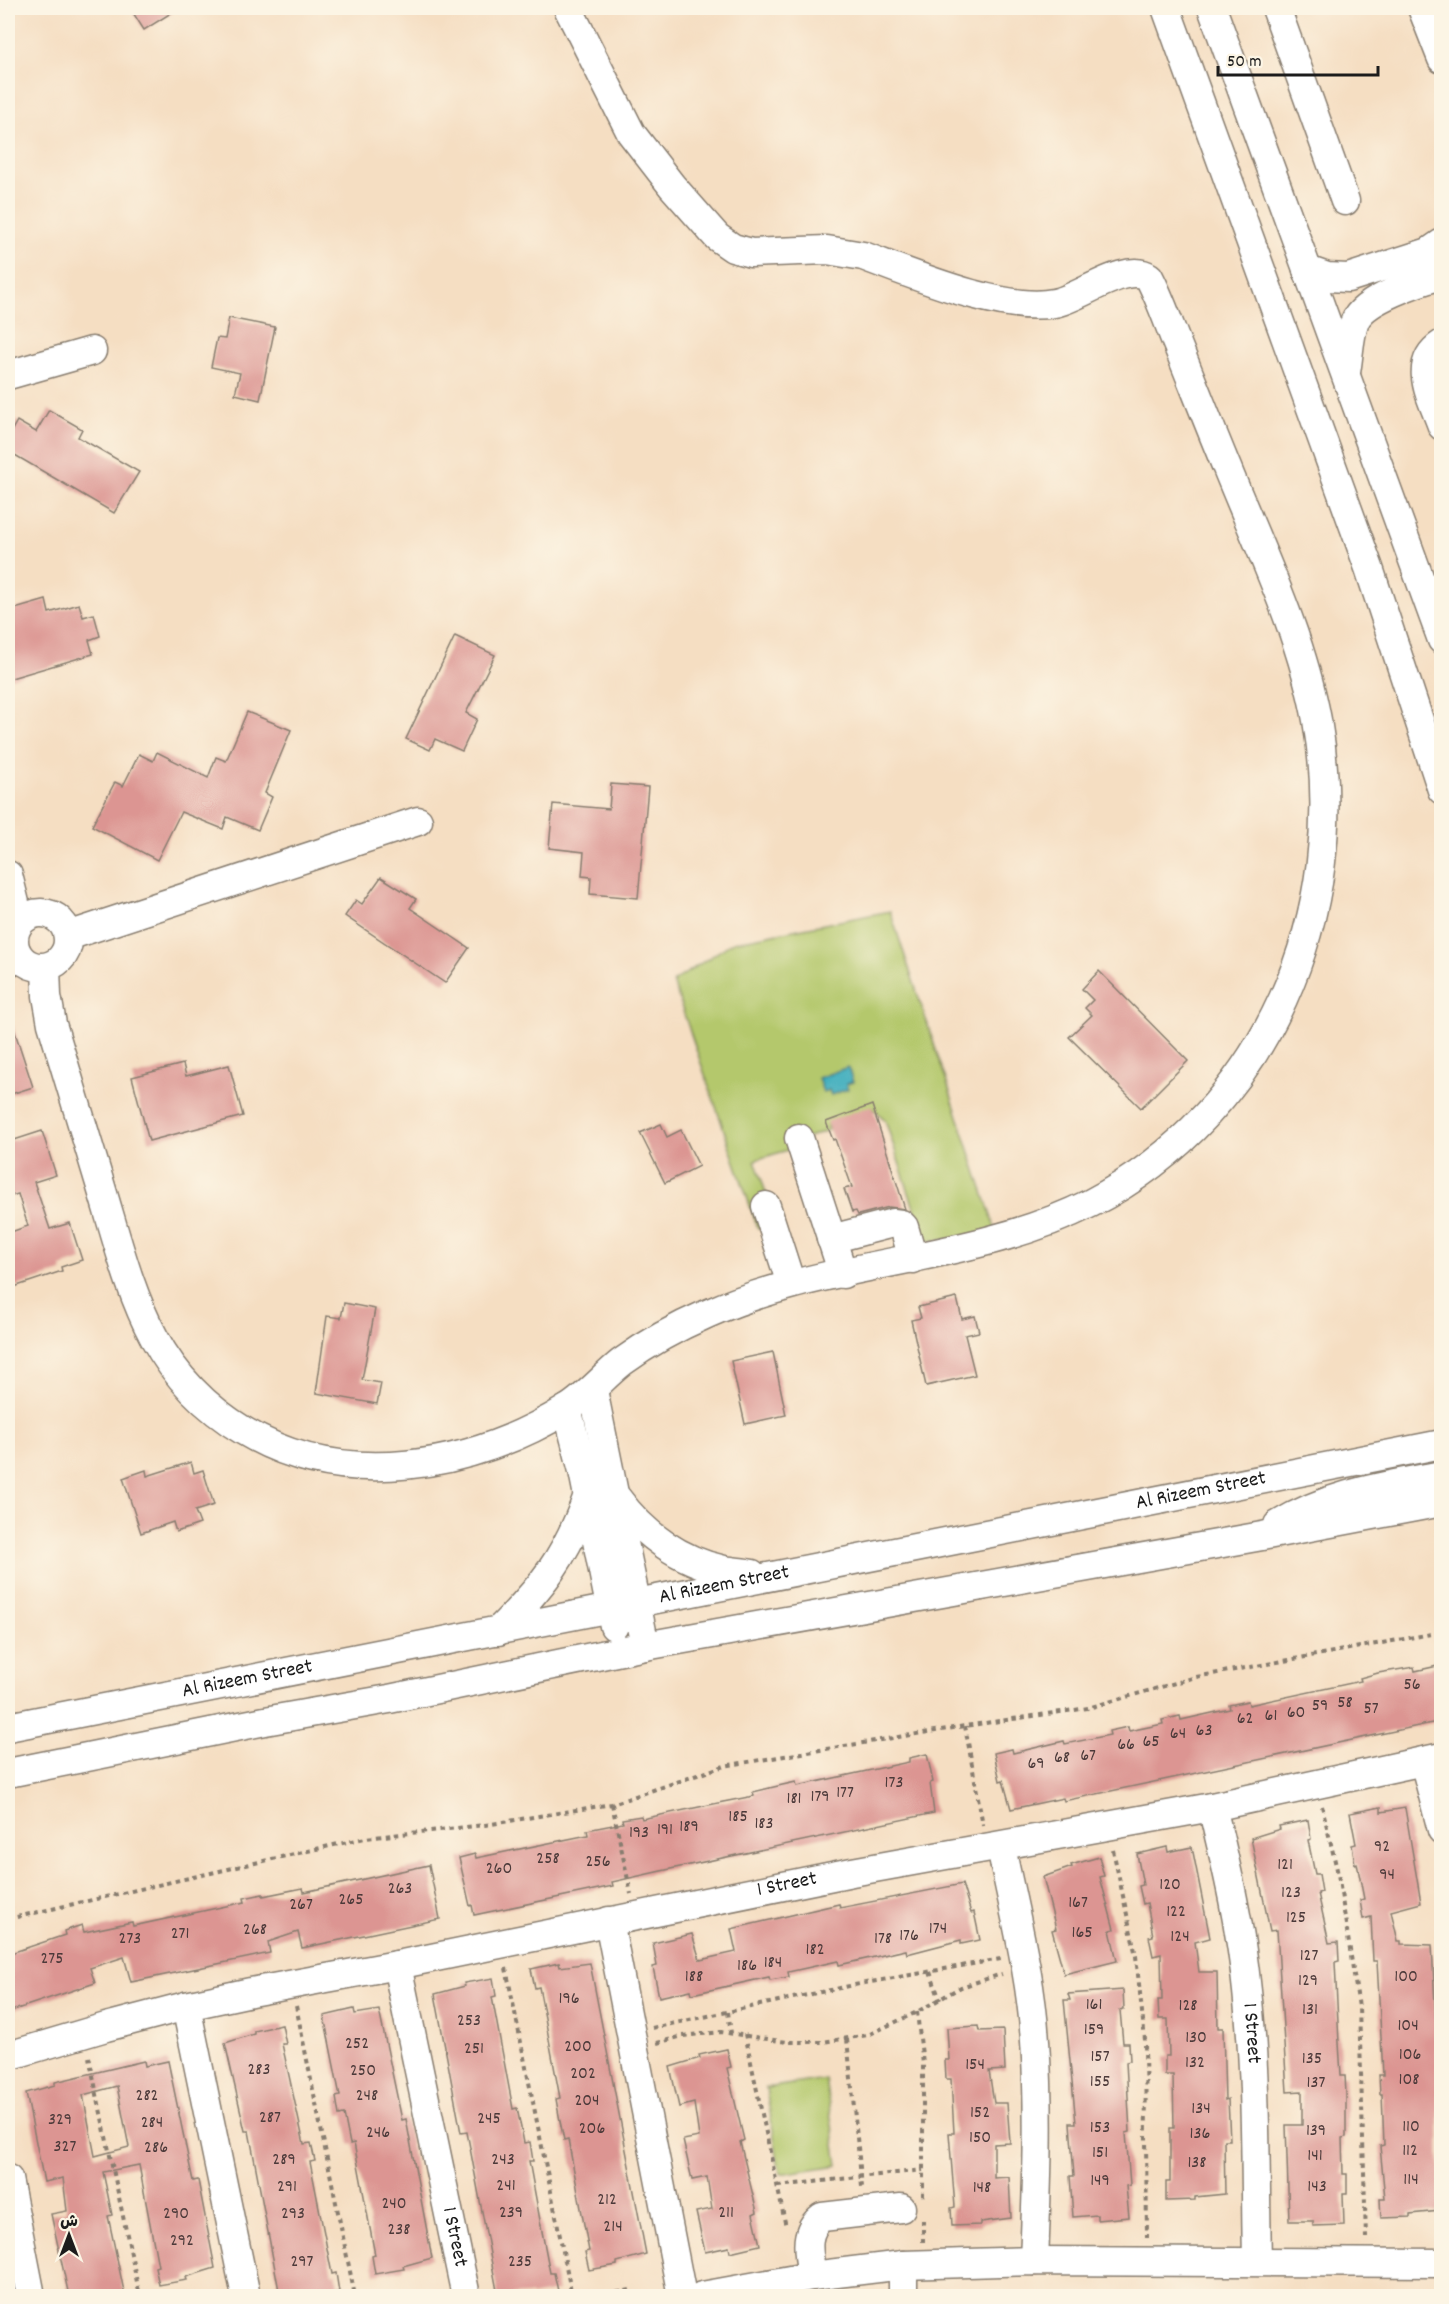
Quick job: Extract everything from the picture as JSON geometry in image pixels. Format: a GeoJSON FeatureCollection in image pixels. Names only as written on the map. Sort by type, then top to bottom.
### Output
{"type":"FeatureCollection","features":[{"type":"Feature","properties":{"kind":"street"},"geometry":{"type":"LineString","coordinates":[[46,967],[47,996],[52,1024],[138,1306],[153,1339],[168,1362],[204,1402],[249,1434],[299,1455],[351,1465],[377,1466],[430,1462],[465,1455],[523,1432],[567,1409],[593,1390],[617,1366],[677,1328],[749,1297],[792,1284],[913,1259],[1025,1230],[1090,1203],[1155,1161],[1196,1125],[1219,1102],[1257,1050],[1272,1025],[1294,973],[1312,909],[1319,872],[1323,834],[1323,769],[1317,722],[1299,649],[1149,277],[1143,273],[1130,273],[1057,303],[1027,305],[979,296],[863,256],[845,252],[809,250],[751,253],[733,248],[717,237],[694,212],[631,133],[568,8]]}},
{"type":"Feature","properties":{"kind":"street"},"geometry":{"type":"LineString","coordinates":[[1166,8],[1369,568],[1442,790]]}},
{"type":"Feature","properties":{"kind":"street"},"geometry":{"type":"LineString","coordinates":[[1212,8],[1442,640]]}},
{"type":"Feature","properties":{"kind":"street"},"geometry":{"type":"LineString","coordinates":[[1276,8],[1346,201]]}},
{"type":"Feature","properties":{"kind":"street"},"geometry":{"type":"LineString","coordinates":[[1422,8],[1442,60]]}},
{"type":"Feature","properties":{"kind":"street"},"geometry":{"type":"LineString","coordinates":[[1307,270],[1337,279],[1348,278],[1429,252],[1442,243]]}},
{"type":"Feature","properties":{"kind":"street"},"geometry":{"type":"LineString","coordinates":[[1346,374],[1355,321],[1361,312],[1372,302],[1442,275]]}},
{"type":"Feature","properties":{"kind":"street"},"geometry":{"type":"LineString","coordinates":[[1442,344],[1433,350],[1426,361],[1424,374],[1442,426]]}},
{"type":"Feature","properties":{"kind":"street"},"geometry":{"type":"LineString","coordinates":[[8,375],[92,351]]}},
{"type":"Feature","properties":{"kind":"street"},"geometry":{"type":"LineString","coordinates":[[68,936],[418,821]]}},
{"type":"Feature","properties":{"kind":"street"},"geometry":{"type":"LineString","coordinates":[[8,877],[24,898],[42,913],[56,917],[66,929],[68,936],[66,952],[54,964],[46,967],[31,966],[19,957],[14,942],[15,903],[8,877]]}},
{"type":"Feature","properties":{"kind":"street"},"geometry":{"type":"LineString","coordinates":[[16,927],[27,916],[42,913]]}},
{"type":"Feature","properties":{"kind":"street"},"geometry":{"type":"LineString","coordinates":[[799,1138],[843,1274]]}},
{"type":"Feature","properties":{"kind":"street"},"geometry":{"type":"LineString","coordinates":[[766,1206],[792,1284]]}},
{"type":"Feature","properties":{"kind":"street"},"geometry":{"type":"LineString","coordinates":[[831,1239],[897,1223],[904,1227],[913,1259]]}},
{"type":"Feature","properties":{"kind":"street"},"geometry":{"type":"LineString","coordinates":[[593,1390],[601,1496],[632,1648]]}},
{"type":"Feature","properties":{"kind":"street"},"geometry":{"type":"LineString","coordinates":[[567,1409],[601,1496],[673,1551],[723,1570],[763,1577]]}},
{"type":"Feature","properties":{"kind":"street","name":"Al Rizeem Street"},"geometry":{"type":"LineString","coordinates":[[8,1727],[1441,1444]]}},
{"type":"Feature","properties":{"kind":"street"},"geometry":{"type":"LineString","coordinates":[[1262,1536],[1293,1516],[1332,1499],[1442,1474]]}},
{"type":"Feature","properties":{"kind":"street"},"geometry":{"type":"LineString","coordinates":[[498,1631],[540,1588],[601,1496]]}},
{"type":"Feature","properties":{"kind":"street","name":"Al Rizeem Street"},"geometry":{"type":"LineString","coordinates":[[8,1773],[265,1721],[389,1699],[632,1648],[1262,1536],[1433,1509]]}},
{"type":"Feature","properties":{"kind":"street","name":"1 Street"},"geometry":{"type":"LineString","coordinates":[[8,2056],[186,2006],[852,1872],[1001,1847],[1212,1807],[1433,1759],[1442,1830]]}},
{"type":"Feature","properties":{"kind":"street","name":"1 Street"},"geometry":{"type":"LineString","coordinates":[[1212,1807],[1239,1929],[1247,1991],[1252,2053],[1257,2261]]}},
{"type":"Feature","properties":{"kind":"street"},"geometry":{"type":"LineString","coordinates":[[1001,1847],[1024,1961],[1035,2039],[1038,2186],[1034,2261]]}},
{"type":"Feature","properties":{"kind":"street"},"geometry":{"type":"LineString","coordinates":[[609,1921],[641,2030],[682,2296]]}},
{"type":"Feature","properties":{"kind":"street","name":"1 Street"},"geometry":{"type":"LineString","coordinates":[[397,1965],[466,2296]]}},
{"type":"Feature","properties":{"kind":"street"},"geometry":{"type":"LineString","coordinates":[[186,2006],[246,2296]]}},
{"type":"Feature","properties":{"kind":"street"},"geometry":{"type":"LineString","coordinates":[[8,2179],[31,2296]]}},
{"type":"Feature","properties":{"kind":"street"},"geometry":{"type":"LineString","coordinates":[[812,2276],[808,2234],[813,2224],[822,2217],[916,2207]]}},
{"type":"Feature","properties":{"kind":"street"},"geometry":{"type":"LineString","coordinates":[[702,2296],[900,2258],[1442,2263]]}},
{"type":"Feature","properties":{"kind":"street"},"geometry":{"type":"LineString","coordinates":[[884,2296],[900,2258]]}},
{"type":"Feature","properties":{"kind":"street"},"geometry":{"type":"LineString","coordinates":[[900,2258],[903,2296]]}},
{"type":"Feature","properties":{"kind":"path"},"geometry":{"type":"LineString","coordinates":[[8,1919],[365,1838],[485,1825],[612,1804],[724,1766],[1088,1708],[1196,1677],[1442,1632]]}},
{"type":"Feature","properties":{"kind":"path"},"geometry":{"type":"LineString","coordinates":[[965,1726],[984,1826],[974,1827]]}},
{"type":"Feature","properties":{"kind":"path"},"geometry":{"type":"LineString","coordinates":[[1321,1802],[1338,1874],[1359,2007],[1365,2239]]}},
{"type":"Feature","properties":{"kind":"path"},"geometry":{"type":"LineString","coordinates":[[612,1804],[631,1896],[641,1894]]}},
{"type":"Feature","properties":{"kind":"path"},"geometry":{"type":"LineString","coordinates":[[1111,1844],[1136,1956],[1145,2040],[1147,2242]]}},
{"type":"Feature","properties":{"kind":"path"},"geometry":{"type":"LineString","coordinates":[[641,2030],[854,1985],[930,1972],[1024,1961]]}},
{"type":"Feature","properties":{"kind":"path"},"geometry":{"type":"LineString","coordinates":[[641,2030],[654,2044],[699,2033],[745,2034],[787,2042],[823,2042],[846,2039],[868,2035],[917,2012],[962,1987],[1024,1961]]}},
{"type":"Feature","properties":{"kind":"path"},"geometry":{"type":"LineString","coordinates":[[505,1964],[572,2296]]}},
{"type":"Feature","properties":{"kind":"path"},"geometry":{"type":"LineString","coordinates":[[930,1972],[940,2000]]}},
{"type":"Feature","properties":{"kind":"path"},"geometry":{"type":"LineString","coordinates":[[296,2005],[355,2296]]}},
{"type":"Feature","properties":{"kind":"path"},"geometry":{"type":"LineString","coordinates":[[728,2012],[731,2033]]}},
{"type":"Feature","properties":{"kind":"path"},"geometry":{"type":"LineString","coordinates":[[900,2258],[923,2242],[916,2207],[923,2170],[923,2064],[917,2012]]}},
{"type":"Feature","properties":{"kind":"path"},"geometry":{"type":"LineString","coordinates":[[745,2034],[786,2228]]}},
{"type":"Feature","properties":{"kind":"path"},"geometry":{"type":"LineString","coordinates":[[846,2039],[865,2212]]}},
{"type":"Feature","properties":{"kind":"path"},"geometry":{"type":"LineString","coordinates":[[80,2057],[89,2055],[140,2296]]}},
{"type":"Feature","properties":{"kind":"path"},"geometry":{"type":"LineString","coordinates":[[778,2186],[923,2170]]}},
{"type":"Feature","properties":{"kind":"path"},"geometry":{"type":"LineString","coordinates":[[599,2296],[630,2290],[632,2296]]}},
{"type":"Feature","properties":{"kind":"green space"},"geometry":{"type":"Polygon","coordinates":[[[890,911],[998,1237],[925,1241],[885,1120],[874,1109],[827,1126],[828,1130],[804,1139],[794,1148],[755,1160],[776,1223],[758,1229],[673,982],[733,942],[890,911]]]}},
{"type":"Feature","properties":{"kind":"green space"},"geometry":{"type":"Polygon","coordinates":[[[825,2079],[838,2165],[780,2174],[766,2088],[825,2079]]]}},
{"type":"Feature","properties":{"kind":"water"},"geometry":{"type":"Polygon","coordinates":[[[848,1067],[853,1082],[846,1084],[848,1089],[831,1095],[829,1090],[823,1092],[818,1078],[848,1067]]]}},
{"type":"Feature","properties":{"kind":"building"},"geometry":{"type":"Polygon","coordinates":[[[130,8],[179,8],[144,30],[130,8]]]}},
{"type":"Feature","properties":{"kind":"building"},"geometry":{"type":"Polygon","coordinates":[[[229,318],[275,327],[260,400],[235,394],[240,373],[211,367],[217,338],[225,339],[229,318]]]}},
{"type":"Feature","properties":{"kind":"building"},"geometry":{"type":"Polygon","coordinates":[[[49,410],[82,429],[78,437],[139,472],[114,513],[8,451],[8,437],[17,421],[36,432],[49,410]]]}},
{"type":"Feature","properties":{"kind":"building"},"geometry":{"type":"Polygon","coordinates":[[[46,600],[49,613],[79,604],[83,617],[94,614],[100,636],[89,640],[93,654],[8,679],[8,611],[46,600]]]}},
{"type":"Feature","properties":{"kind":"building"},"geometry":{"type":"Polygon","coordinates":[[[455,636],[495,655],[466,713],[477,719],[462,751],[435,739],[430,750],[406,739],[455,636]]]}},
{"type":"Feature","properties":{"kind":"building"},"geometry":{"type":"Polygon","coordinates":[[[247,712],[291,730],[265,793],[272,797],[258,830],[227,817],[223,829],[181,812],[157,860],[92,826],[115,782],[123,786],[139,754],[153,761],[157,752],[208,778],[216,757],[226,761],[247,712]]]}},
{"type":"Feature","properties":{"kind":"building"},"geometry":{"type":"Polygon","coordinates":[[[611,784],[648,787],[638,898],[590,894],[591,877],[582,876],[584,852],[549,848],[553,804],[609,809],[611,784]]]}},
{"type":"Feature","properties":{"kind":"building"},"geometry":{"type":"Polygon","coordinates":[[[381,877],[416,899],[410,908],[469,948],[445,983],[345,916],[356,900],[362,904],[381,877]]]}},
{"type":"Feature","properties":{"kind":"building"},"geometry":{"type":"Polygon","coordinates":[[[1099,971],[1188,1061],[1141,1108],[1069,1037],[1092,1015],[1085,1008],[1093,1000],[1082,989],[1099,971]]]}},
{"type":"Feature","properties":{"kind":"building"},"geometry":{"type":"Polygon","coordinates":[[[11,1020],[33,1087],[8,1095],[8,1021],[11,1020]]]}},
{"type":"Feature","properties":{"kind":"building"},"geometry":{"type":"Polygon","coordinates":[[[183,1064],[186,1076],[229,1065],[243,1116],[149,1141],[132,1077],[183,1064]]]}},
{"type":"Feature","properties":{"kind":"building"},"geometry":{"type":"Polygon","coordinates":[[[872,1105],[905,1209],[889,1207],[858,1215],[856,1211],[852,1212],[844,1189],[852,1187],[835,1139],[833,1140],[826,1122],[872,1105]]]}},
{"type":"Feature","properties":{"kind":"building"},"geometry":{"type":"Polygon","coordinates":[[[661,1124],[667,1137],[681,1130],[699,1166],[665,1183],[640,1133],[661,1124]]]}},
{"type":"Feature","properties":{"kind":"building"},"geometry":{"type":"Polygon","coordinates":[[[42,1131],[56,1175],[34,1182],[50,1229],[70,1223],[82,1260],[61,1267],[62,1271],[11,1288],[8,1278],[8,1233],[28,1226],[18,1194],[8,1197],[8,1142],[42,1131]]]}},
{"type":"Feature","properties":{"kind":"building"},"geometry":{"type":"Polygon","coordinates":[[[957,1298],[962,1319],[975,1316],[979,1332],[965,1335],[975,1375],[926,1386],[911,1320],[921,1318],[918,1307],[957,1298]]]}},
{"type":"Feature","properties":{"kind":"building"},"geometry":{"type":"Polygon","coordinates":[[[344,1303],[375,1309],[362,1380],[381,1383],[377,1404],[316,1393],[327,1316],[341,1318],[344,1303]]]}},
{"type":"Feature","properties":{"kind":"building"},"geometry":{"type":"Polygon","coordinates":[[[773,1352],[786,1415],[745,1424],[731,1361],[773,1352]]]}},
{"type":"Feature","properties":{"kind":"building"},"geometry":{"type":"Polygon","coordinates":[[[191,1462],[194,1473],[203,1470],[214,1505],[195,1511],[200,1524],[176,1532],[173,1522],[141,1533],[123,1478],[146,1470],[147,1476],[191,1462]]]}},
{"type":"Feature","properties":{"kind":"building"},"geometry":{"type":"Polygon","coordinates":[[[1442,1665],[1442,1721],[1064,1801],[1063,1798],[1011,1809],[1003,1780],[1000,1781],[994,1753],[1012,1749],[1013,1753],[1064,1741],[1065,1744],[1110,1735],[1109,1731],[1128,1727],[1129,1731],[1163,1724],[1162,1720],[1180,1716],[1181,1720],[1230,1709],[1229,1705],[1248,1701],[1249,1705],[1361,1681],[1360,1678],[1378,1673],[1414,1667],[1415,1671],[1442,1665]]]}},
{"type":"Feature","properties":{"kind":"building"},"geometry":{"type":"Polygon","coordinates":[[[927,1754],[933,1782],[930,1783],[934,1813],[661,1871],[612,1882],[613,1886],[474,1915],[472,1905],[470,1906],[459,1858],[475,1854],[476,1858],[588,1835],[587,1830],[623,1823],[622,1819],[641,1816],[642,1819],[754,1796],[753,1792],[796,1782],[797,1786],[909,1762],[909,1758],[927,1754]]]}},
{"type":"Feature","properties":{"kind":"building"},"geometry":{"type":"Polygon","coordinates":[[[1381,1807],[1381,1812],[1405,1808],[1421,1903],[1391,1911],[1398,1941],[1401,1941],[1401,1944],[1432,1945],[1439,2086],[1440,2211],[1410,2214],[1410,2217],[1381,2218],[1380,2199],[1385,2199],[1380,2146],[1384,2145],[1379,2075],[1383,2075],[1377,1961],[1373,1961],[1371,1917],[1363,1919],[1360,1900],[1364,1899],[1352,1845],[1356,1844],[1350,1813],[1381,1807]]]}},
{"type":"Feature","properties":{"kind":"building"},"geometry":{"type":"Polygon","coordinates":[[[1308,1820],[1311,1839],[1308,1840],[1315,1874],[1319,1874],[1322,1892],[1318,1893],[1329,1943],[1338,1942],[1339,1961],[1335,1962],[1339,2043],[1341,2075],[1345,2075],[1346,2094],[1346,2137],[1342,2138],[1343,2174],[1347,2174],[1347,2193],[1343,2193],[1344,2225],[1313,2226],[1313,2221],[1289,2221],[1286,2125],[1302,2125],[1302,2091],[1287,2092],[1277,1930],[1270,1931],[1251,1838],[1280,1829],[1279,1826],[1308,1820]]]}},
{"type":"Feature","properties":{"kind":"building"},"geometry":{"type":"Polygon","coordinates":[[[1167,1847],[1168,1852],[1192,1847],[1210,1938],[1195,1942],[1199,1972],[1217,1972],[1218,2028],[1223,2028],[1225,2100],[1228,2099],[1230,2140],[1224,2140],[1225,2194],[1195,2197],[1195,2200],[1166,2201],[1166,2182],[1170,2182],[1170,2128],[1174,2128],[1173,2075],[1165,2075],[1165,2056],[1169,2056],[1168,2019],[1159,2019],[1158,2000],[1162,2000],[1161,1954],[1153,1956],[1149,1937],[1153,1936],[1147,1903],[1143,1904],[1139,1886],[1143,1885],[1137,1854],[1167,1847]]]}},
{"type":"Feature","properties":{"kind":"building"},"geometry":{"type":"Polygon","coordinates":[[[1099,1857],[1104,1876],[1100,1877],[1114,1929],[1110,1930],[1117,1961],[1064,1974],[1052,1930],[1056,1929],[1043,1877],[1072,1867],[1071,1865],[1099,1857]]]}},
{"type":"Feature","properties":{"kind":"building"},"geometry":{"type":"Polygon","coordinates":[[[429,1865],[440,1919],[302,1948],[298,1932],[268,1942],[270,1953],[131,1982],[124,1957],[90,1968],[95,1983],[8,2012],[8,1954],[65,1935],[64,1931],[82,1925],[84,1932],[132,1922],[133,1926],[245,1902],[244,1898],[263,1894],[263,1896],[303,1888],[304,1892],[429,1865]]]}},
{"type":"Feature","properties":{"kind":"building"},"geometry":{"type":"Polygon","coordinates":[[[962,1884],[971,1913],[974,1912],[980,1940],[961,1944],[961,1940],[907,1954],[906,1950],[839,1965],[838,1961],[788,1972],[789,1977],[770,1980],[769,1977],[692,1994],[691,1990],[659,1997],[653,1967],[657,1966],[653,1943],[692,1934],[700,1960],[736,1952],[731,1929],[839,1904],[840,1908],[962,1884]]]}},
{"type":"Feature","properties":{"kind":"building"},"geometry":{"type":"Polygon","coordinates":[[[559,1963],[560,1967],[590,1963],[646,2254],[617,2262],[617,2265],[589,2270],[585,2252],[589,2251],[568,2139],[564,2140],[560,2121],[556,2099],[560,2098],[545,2018],[539,1987],[535,1988],[531,1969],[559,1963]]]}},
{"type":"Feature","properties":{"kind":"building"},"geometry":{"type":"Polygon","coordinates":[[[493,1978],[496,1996],[492,1997],[513,2109],[517,2108],[524,2143],[530,2142],[533,2161],[529,2161],[544,2242],[550,2273],[554,2273],[558,2291],[531,2296],[529,2294],[498,2296],[467,2132],[461,2133],[435,1994],[465,1986],[464,1983],[493,1978]]]}},
{"type":"Feature","properties":{"kind":"building"},"geometry":{"type":"Polygon","coordinates":[[[1123,1990],[1124,2009],[1120,2010],[1123,2043],[1129,2043],[1130,2061],[1126,2062],[1130,2132],[1126,2133],[1130,2185],[1126,2186],[1129,2217],[1097,2220],[1097,2215],[1073,2217],[1070,2176],[1074,2176],[1070,2123],[1076,2123],[1064,2000],[1070,2000],[1068,1994],[1123,1990]]]}},
{"type":"Feature","properties":{"kind":"building"},"geometry":{"type":"Polygon","coordinates":[[[354,2009],[355,2014],[379,2010],[402,2120],[406,2119],[432,2258],[403,2266],[404,2269],[375,2274],[372,2256],[375,2255],[354,2143],[350,2144],[344,2114],[339,2115],[336,2097],[340,2096],[324,2016],[354,2009]]]}},
{"type":"Feature","properties":{"kind":"building"},"geometry":{"type":"Polygon","coordinates":[[[282,2025],[286,2044],[282,2044],[304,2144],[311,2143],[315,2161],[310,2162],[332,2274],[336,2273],[339,2292],[316,2296],[280,2296],[249,2131],[245,2131],[225,2043],[254,2034],[254,2031],[282,2025]]]}},
{"type":"Feature","properties":{"kind":"building"},"geometry":{"type":"Polygon","coordinates":[[[978,2026],[979,2031],[1003,2030],[1005,2070],[989,2071],[994,2103],[1007,2103],[1010,2143],[994,2144],[994,2178],[1009,2177],[1011,2218],[981,2222],[981,2225],[952,2226],[951,2208],[955,2207],[949,2133],[954,2133],[951,2079],[946,2079],[945,2060],[949,2060],[947,2028],[978,2026]]]}},
{"type":"Feature","properties":{"kind":"building"},"geometry":{"type":"Polygon","coordinates":[[[727,2049],[731,2067],[727,2068],[744,2140],[740,2142],[757,2212],[753,2214],[760,2245],[730,2252],[729,2247],[705,2252],[696,2212],[712,2209],[707,2177],[692,2180],[683,2140],[699,2137],[694,2103],[679,2107],[670,2067],[700,2058],[699,2055],[727,2049]]]}},
{"type":"Feature","properties":{"kind":"building"},"geometry":{"type":"Polygon","coordinates":[[[144,2061],[145,2066],[168,2061],[193,2181],[198,2180],[215,2268],[186,2277],[187,2280],[159,2285],[155,2267],[158,2266],[139,2165],[103,2172],[112,2215],[108,2216],[125,2296],[69,2296],[51,2214],[67,2211],[63,2178],[44,2182],[26,2093],[55,2085],[55,2082],[144,2061]],[[117,2086],[83,2095],[95,2156],[129,2147],[117,2086]]]}}]}
